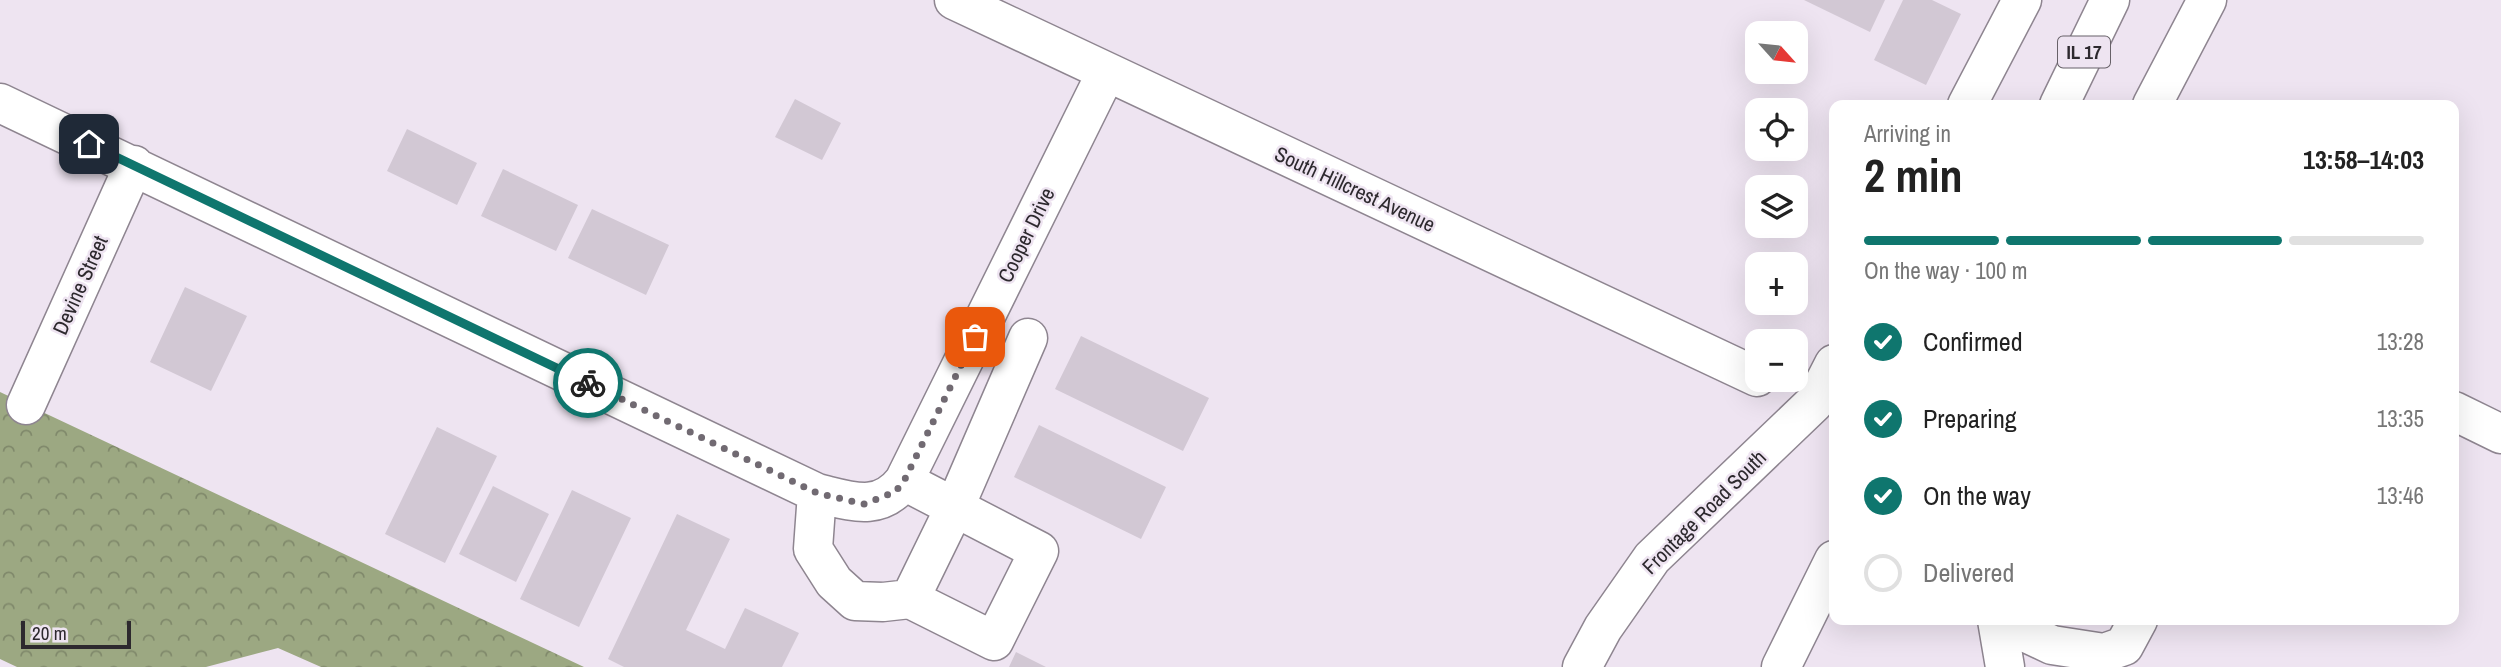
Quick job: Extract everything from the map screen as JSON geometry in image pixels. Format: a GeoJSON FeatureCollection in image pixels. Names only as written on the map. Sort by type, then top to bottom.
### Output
{"type":"FeatureCollection","features":[{"type":"Feature","properties":{"kind":"main road","name":"South Hillcrest Avenue"},"geometry":{"type":"LineString","coordinates":[[954,0],[1745,371]]}},
{"type":"Feature","properties":{"kind":"main road"},"geometry":{"type":"LineString","coordinates":[[1971,100],[2022,0]]}},
{"type":"Feature","properties":{"kind":"main road","name":"IL 17"},"geometry":{"type":"LineString","coordinates":[[2061,100],[2110,0]]}},
{"type":"Feature","properties":{"kind":"main road"},"geometry":{"type":"LineString","coordinates":[[2155,100],[2207,0]]}},
{"type":"Feature","properties":{"kind":"main road","name":"Cooper Drive"},"geometry":{"type":"LineString","coordinates":[[892,490],[1106,73]]}},
{"type":"Feature","properties":{"kind":"main road"},"geometry":{"type":"LineString","coordinates":[[0,103],[817,493],[864,504],[892,490],[954,509],[1039,551],[994,641],[910,599],[855,601],[834,582],[813,549],[817,493]]}},
{"type":"Feature","properties":{"kind":"main road","name":"Devine Street"},"geometry":{"type":"LineString","coordinates":[[26,405],[134,165]]}},
{"type":"Feature","properties":{"kind":"main road"},"geometry":{"type":"LineString","coordinates":[[910,599],[954,509],[1028,338]]}},
{"type":"Feature","properties":{"kind":"main road","name":"Frontage Road South"},"geometry":{"type":"LineString","coordinates":[[1582,667],[1603,628],[1652,558],[1814,404],[1829,374]]}},
{"type":"Feature","properties":{"kind":"main road"},"geometry":{"type":"LineString","coordinates":[[1788,392],[1814,404]]}},
{"type":"Feature","properties":{"kind":"main road"},"geometry":{"type":"LineString","coordinates":[[2459,413],[2501,434]]}},
{"type":"Feature","properties":{"kind":"main road"},"geometry":{"type":"LineString","coordinates":[[1781,667],[1829,570]]}},
{"type":"Feature","properties":{"kind":"main road"},"geometry":{"type":"LineString","coordinates":[[1999,625],[2005,667]]}},
{"type":"Feature","properties":{"kind":"main road"},"geometry":{"type":"LineString","coordinates":[[2009,625],[2052,645],[2104,653],[2124,646],[2135,625]]}},
{"type":"Feature","properties":{"kind":"green space"},"geometry":{"type":"Polygon","coordinates":[[[0,392],[584,667],[321,667],[278,648],[206,667],[17,667],[0,659],[0,392]]]}},
{"type":"Feature","properties":{"kind":"building"},"geometry":{"type":"Polygon","coordinates":[[[1804,0],[1885,0],[1870,32],[1804,0]]]}},
{"type":"Feature","properties":{"kind":"building"},"geometry":{"type":"Polygon","coordinates":[[[1903,0],[1932,0],[1961,14],[1926,85],[1874,60],[1903,0]]]}},
{"type":"Feature","properties":{"kind":"building"},"geometry":{"type":"Polygon","coordinates":[[[795,99],[841,123],[822,160],[775,137],[795,99]]]}},
{"type":"Feature","properties":{"kind":"building"},"geometry":{"type":"Polygon","coordinates":[[[407,129],[477,163],[457,205],[387,171],[407,129]]]}},
{"type":"Feature","properties":{"kind":"building"},"geometry":{"type":"Polygon","coordinates":[[[503,169],[578,205],[556,251],[481,216],[503,169]]]}},
{"type":"Feature","properties":{"kind":"building"},"geometry":{"type":"Polygon","coordinates":[[[592,209],[669,245],[646,295],[568,258],[592,209]]]}},
{"type":"Feature","properties":{"kind":"building"},"geometry":{"type":"Polygon","coordinates":[[[185,287],[247,316],[211,391],[150,362],[185,287]]]}},
{"type":"Feature","properties":{"kind":"building"},"geometry":{"type":"Polygon","coordinates":[[[1081,336],[1209,398],[1183,451],[1055,389],[1081,336]]]}},
{"type":"Feature","properties":{"kind":"building"},"geometry":{"type":"Polygon","coordinates":[[[1039,425],[1166,487],[1141,539],[1014,477],[1039,425]]]}},
{"type":"Feature","properties":{"kind":"building"},"geometry":{"type":"Polygon","coordinates":[[[437,427],[497,456],[445,563],[385,534],[437,427]]]}},
{"type":"Feature","properties":{"kind":"building"},"geometry":{"type":"Polygon","coordinates":[[[493,486],[549,514],[516,582],[459,554],[493,486]]]}},
{"type":"Feature","properties":{"kind":"building"},"geometry":{"type":"Polygon","coordinates":[[[572,490],[631,518],[579,627],[520,599],[572,490]]]}},
{"type":"Feature","properties":{"kind":"building"},"geometry":{"type":"Polygon","coordinates":[[[677,514],[730,539],[686,630],[725,649],[745,608],[799,633],[782,667],[624,667],[608,659],[677,514]]]}},
{"type":"Feature","properties":{"kind":"building"},"geometry":{"type":"Polygon","coordinates":[[[1016,652],[1046,667],[1009,667],[1016,652]]]}},
{"type":"Feature","properties":{"kind":"way so far"},"geometry":{"type":"LineString","coordinates":[[588,383],[817,493],[864,504],[895,492],[904,481],[975,337]]}},
{"type":"Feature","properties":{"kind":"route"},"geometry":{"type":"LineString","coordinates":[[89,144],[588,383]]}}]}
